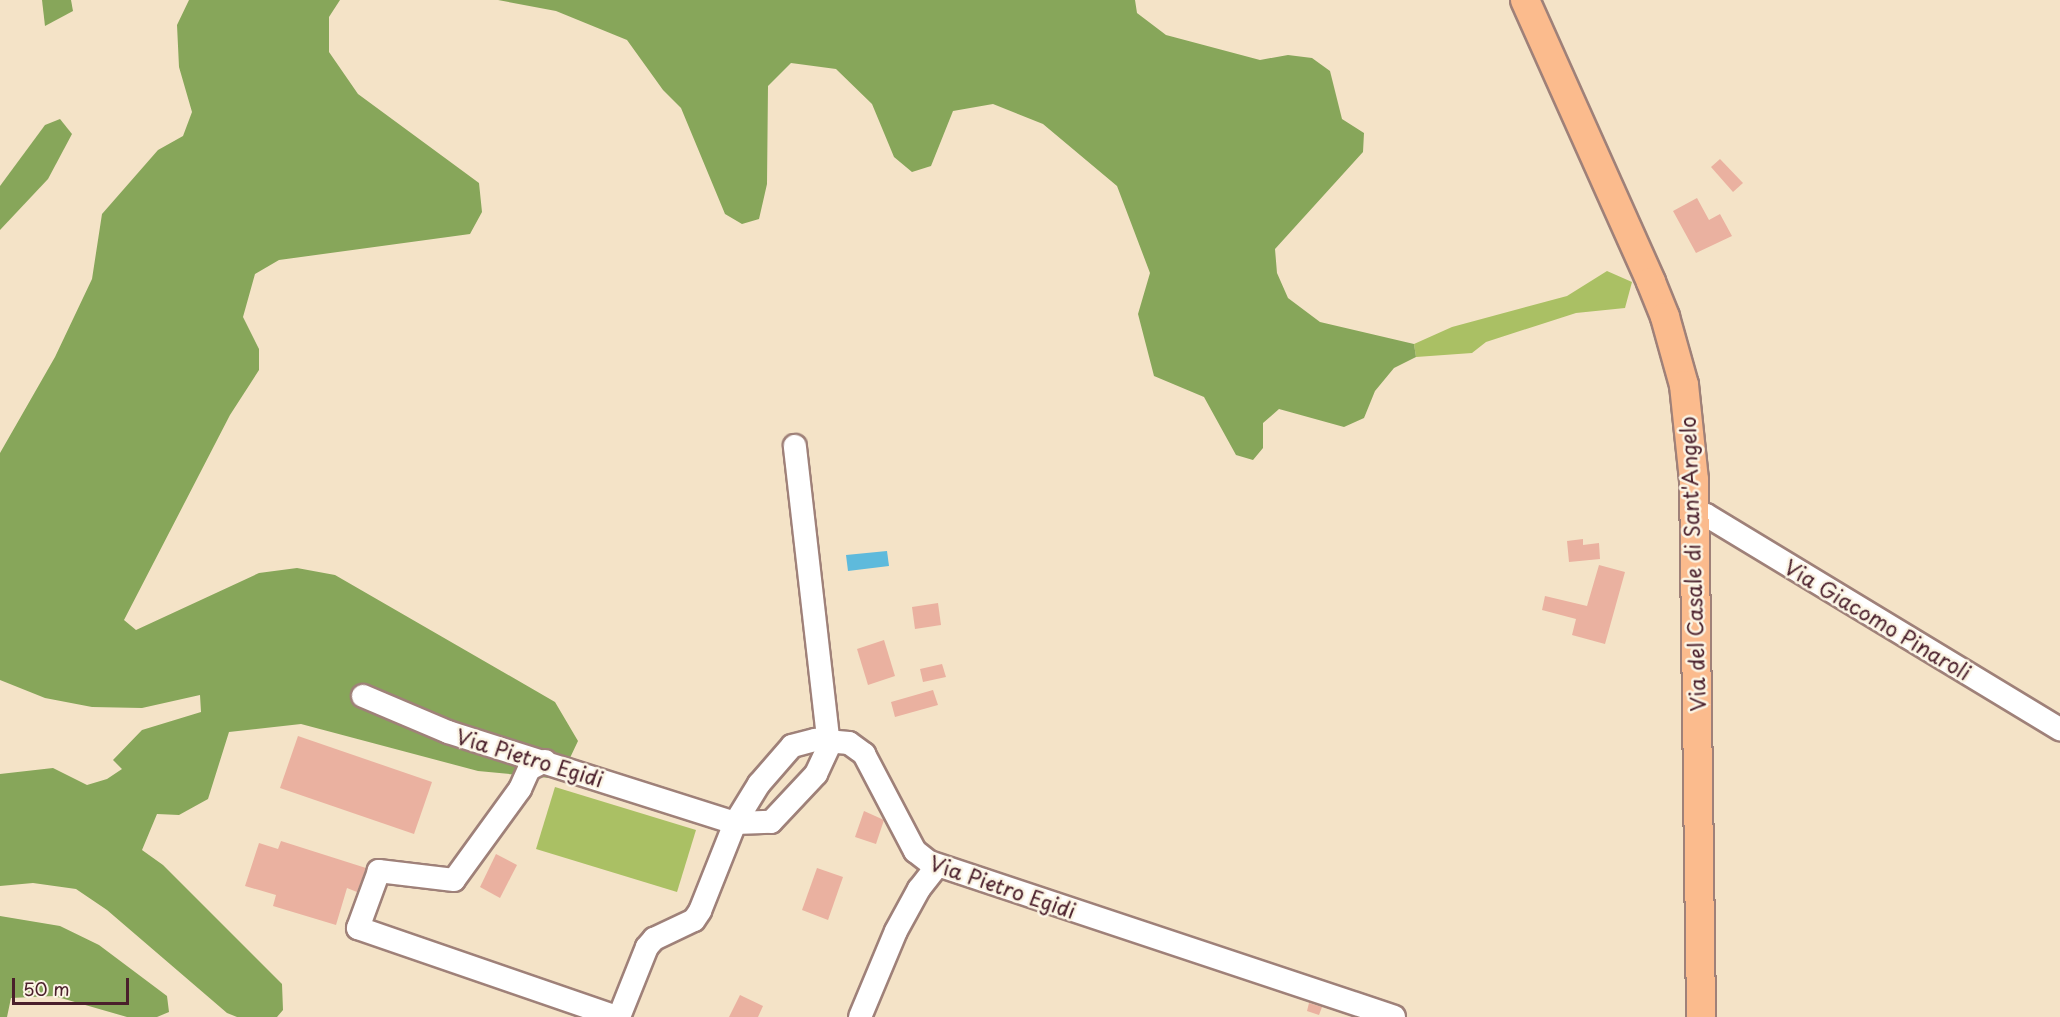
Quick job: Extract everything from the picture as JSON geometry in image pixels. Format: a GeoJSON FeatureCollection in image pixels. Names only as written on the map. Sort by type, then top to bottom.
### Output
{"type":"FeatureCollection","features":[{"type":"Feature","properties":{"kind":"main road","name":"Via del Casale di Sant'Angelo"},"geometry":{"type":"LineString","coordinates":[[1525,0],[1665,317],[1689,418],[1694,515],[1701,1017]]}},
{"type":"Feature","properties":{"kind":"street"},"geometry":{"type":"LineString","coordinates":[[544,760],[529,769],[520,789],[454,880],[379,871],[358,928],[618,1017],[647,947],[654,939],[694,920],[700,911],[735,823],[762,825],[775,819],[816,774],[829,740],[795,446]]}},
{"type":"Feature","properties":{"kind":"street","name":"Via Giacomo Pinaroli"},"geometry":{"type":"LineString","coordinates":[[1694,515],[1706,515],[2060,729]]}},
{"type":"Feature","properties":{"kind":"street","name":"Via Pietro Egidi"},"geometry":{"type":"LineString","coordinates":[[363,696],[448,732],[544,760],[735,823],[759,784],[792,746],[829,740],[849,743],[864,754],[915,851],[937,866],[1394,1017]]}},
{"type":"Feature","properties":{"kind":"street"},"geometry":{"type":"LineString","coordinates":[[860,1017],[896,932],[919,889],[937,866]]}},
{"type":"Feature","properties":{"kind":"green space"},"geometry":{"type":"Polygon","coordinates":[[[42,0],[71,0],[73,11],[45,26],[42,0]]]}},
{"type":"Feature","properties":{"kind":"green space"},"geometry":{"type":"Polygon","coordinates":[[[189,0],[340,0],[329,17],[329,52],[358,94],[479,183],[482,212],[470,234],[279,260],[255,274],[243,317],[259,349],[259,370],[230,415],[124,620],[136,630],[259,573],[297,568],[335,575],[555,702],[578,741],[560,779],[478,771],[301,724],[229,732],[208,799],[179,815],[157,814],[142,850],[163,865],[282,984],[283,1010],[277,1017],[237,1017],[227,1013],[107,910],[76,889],[33,883],[0,886],[0,774],[53,768],[87,785],[107,779],[122,769],[113,760],[142,730],[201,712],[200,695],[142,708],[92,707],[45,698],[0,680],[0,453],[55,357],[92,279],[102,214],[158,150],[183,136],[192,112],[179,67],[177,25],[189,0]]]}},
{"type":"Feature","properties":{"kind":"green space"},"geometry":{"type":"Polygon","coordinates":[[[498,0],[1135,0],[1137,13],[1166,35],[1260,60],[1288,55],[1312,58],[1330,71],[1342,119],[1364,133],[1363,152],[1275,249],[1277,273],[1288,298],[1320,322],[1414,344],[1416,357],[1394,368],[1375,391],[1364,418],[1344,427],[1279,409],[1263,423],[1263,448],[1253,460],[1236,455],[1204,397],[1154,376],[1138,314],[1150,273],[1117,186],[1043,124],[993,104],[953,111],[931,166],[912,172],[894,157],[872,104],[836,69],[791,63],[768,86],[767,184],[759,219],[742,224],[725,214],[681,108],[663,90],[627,40],[556,11],[498,0]]]}},
{"type":"Feature","properties":{"kind":"green space"},"geometry":{"type":"Polygon","coordinates":[[[60,119],[72,134],[48,179],[0,230],[0,186],[45,125],[60,119]]]}},
{"type":"Feature","properties":{"kind":"green space"},"geometry":{"type":"Polygon","coordinates":[[[1607,271],[1632,282],[1625,308],[1576,313],[1486,342],[1472,353],[1416,357],[1414,344],[1452,327],[1567,296],[1607,271]]]}},
{"type":"Feature","properties":{"kind":"green space"},"geometry":{"type":"Polygon","coordinates":[[[555,787],[696,830],[677,892],[536,849],[555,787]]]}},
{"type":"Feature","properties":{"kind":"green space"},"geometry":{"type":"Polygon","coordinates":[[[0,916],[60,926],[99,945],[167,996],[169,1012],[157,1017],[127,1017],[54,996],[11,998],[7,1017],[0,1017],[0,916]]]}},
{"type":"Feature","properties":{"kind":"water"},"geometry":{"type":"Polygon","coordinates":[[[887,551],[889,566],[848,571],[846,555],[887,551]]]}},
{"type":"Feature","properties":{"kind":"building"},"geometry":{"type":"Polygon","coordinates":[[[1720,159],[1743,183],[1733,192],[1711,167],[1720,159]]]}},
{"type":"Feature","properties":{"kind":"building"},"geometry":{"type":"Polygon","coordinates":[[[1697,198],[1709,220],[1720,214],[1732,236],[1696,253],[1673,211],[1697,198]]]}},
{"type":"Feature","properties":{"kind":"building"},"geometry":{"type":"Polygon","coordinates":[[[1583,539],[1583,545],[1599,543],[1600,559],[1569,562],[1567,541],[1583,539]]]}},
{"type":"Feature","properties":{"kind":"building"},"geometry":{"type":"Polygon","coordinates":[[[1599,565],[1625,572],[1605,644],[1572,635],[1576,619],[1542,610],[1545,596],[1587,606],[1599,565]]]}},
{"type":"Feature","properties":{"kind":"building"},"geometry":{"type":"Polygon","coordinates":[[[938,603],[941,625],[915,629],[912,607],[938,603]]]}},
{"type":"Feature","properties":{"kind":"building"},"geometry":{"type":"Polygon","coordinates":[[[884,640],[895,676],[868,685],[857,649],[884,640]]]}},
{"type":"Feature","properties":{"kind":"building"},"geometry":{"type":"Polygon","coordinates":[[[942,664],[946,677],[923,682],[920,669],[942,664]]]}},
{"type":"Feature","properties":{"kind":"building"},"geometry":{"type":"Polygon","coordinates":[[[933,690],[938,705],[895,717],[891,702],[933,690]]]}},
{"type":"Feature","properties":{"kind":"building"},"geometry":{"type":"Polygon","coordinates":[[[298,736],[432,782],[414,834],[280,788],[298,736]]]}},
{"type":"Feature","properties":{"kind":"building"},"geometry":{"type":"Polygon","coordinates":[[[864,811],[884,820],[876,844],[855,837],[864,811]]]}},
{"type":"Feature","properties":{"kind":"building"},"geometry":{"type":"Polygon","coordinates":[[[281,841],[366,868],[357,892],[347,888],[336,925],[273,906],[276,895],[245,886],[259,843],[278,849],[281,841]]]}},
{"type":"Feature","properties":{"kind":"building"},"geometry":{"type":"Polygon","coordinates":[[[496,854],[517,865],[500,898],[480,887],[496,854]]]}},
{"type":"Feature","properties":{"kind":"building"},"geometry":{"type":"Polygon","coordinates":[[[817,868],[843,877],[828,920],[802,910],[817,868]]]}},
{"type":"Feature","properties":{"kind":"building"},"geometry":{"type":"Polygon","coordinates":[[[740,995],[763,1006],[758,1017],[729,1017],[740,995]]]}},
{"type":"Feature","properties":{"kind":"building"},"geometry":{"type":"Polygon","coordinates":[[[1309,1003],[1322,1007],[1319,1015],[1307,1011],[1309,1003]]]}}]}
